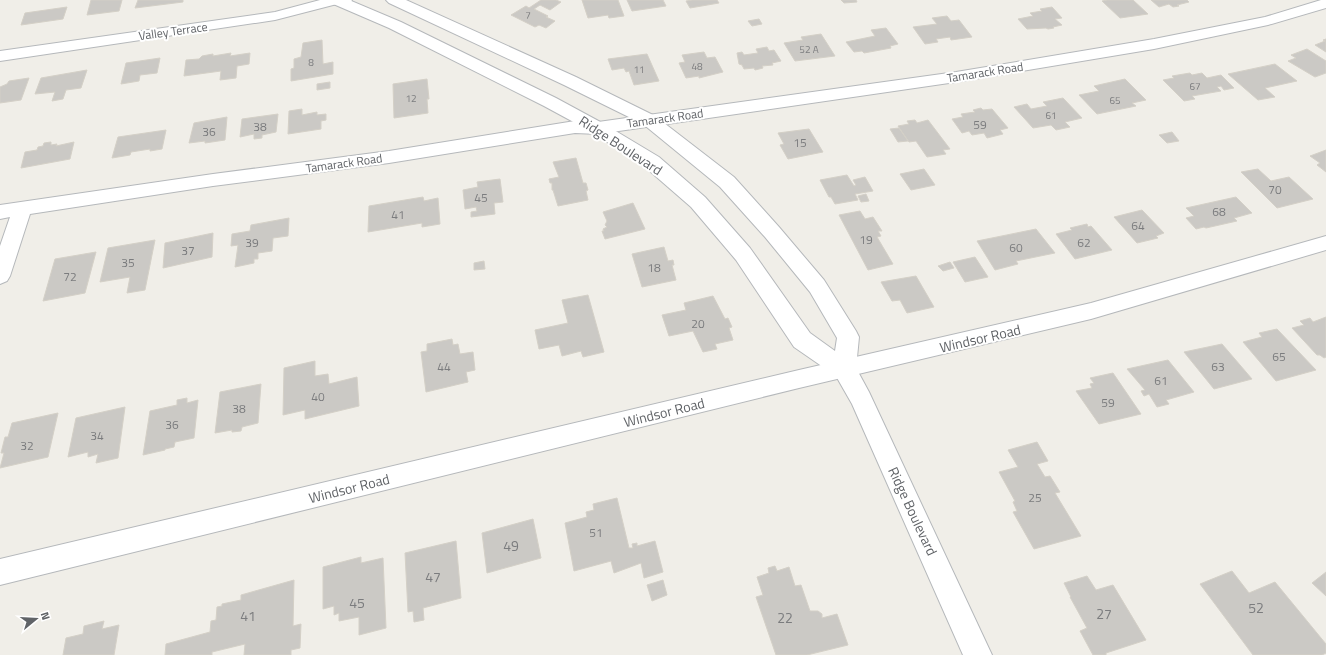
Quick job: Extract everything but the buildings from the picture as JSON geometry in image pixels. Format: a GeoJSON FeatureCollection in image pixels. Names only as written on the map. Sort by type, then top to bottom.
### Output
{"type":"FeatureCollection","features":[{"type":"Feature","properties":{"kind":"street","name":"Valley Terrace"},"geometry":{"type":"LineString","coordinates":[[0,56],[268,18],[336,0],[345,0]]}},
{"type":"Feature","properties":{"kind":"street","name":"Ridge Boulevard"},"geometry":{"type":"LineString","coordinates":[[336,0],[395,25],[598,128],[652,162],[698,202],[743,254],[802,340],[844,369],[861,399],[978,655]]}},
{"type":"Feature","properties":{"kind":"street"},"geometry":{"type":"LineString","coordinates":[[394,0],[570,81],[649,120],[727,182],[772,232],[817,286],[848,337],[844,369]]}},
{"type":"Feature","properties":{"kind":"street","name":"Tamarack Road"},"geometry":{"type":"LineString","coordinates":[[0,212],[213,180],[389,157],[575,126],[598,128],[956,77],[1154,44],[1268,21],[1326,3]]}},
{"type":"Feature","properties":{"kind":"street"},"geometry":{"type":"LineString","coordinates":[[0,276],[22,209]]}},
{"type":"Feature","properties":{"kind":"street","name":"Windsor Road"},"geometry":{"type":"LineString","coordinates":[[0,572],[1091,311],[1326,243]]}}]}
